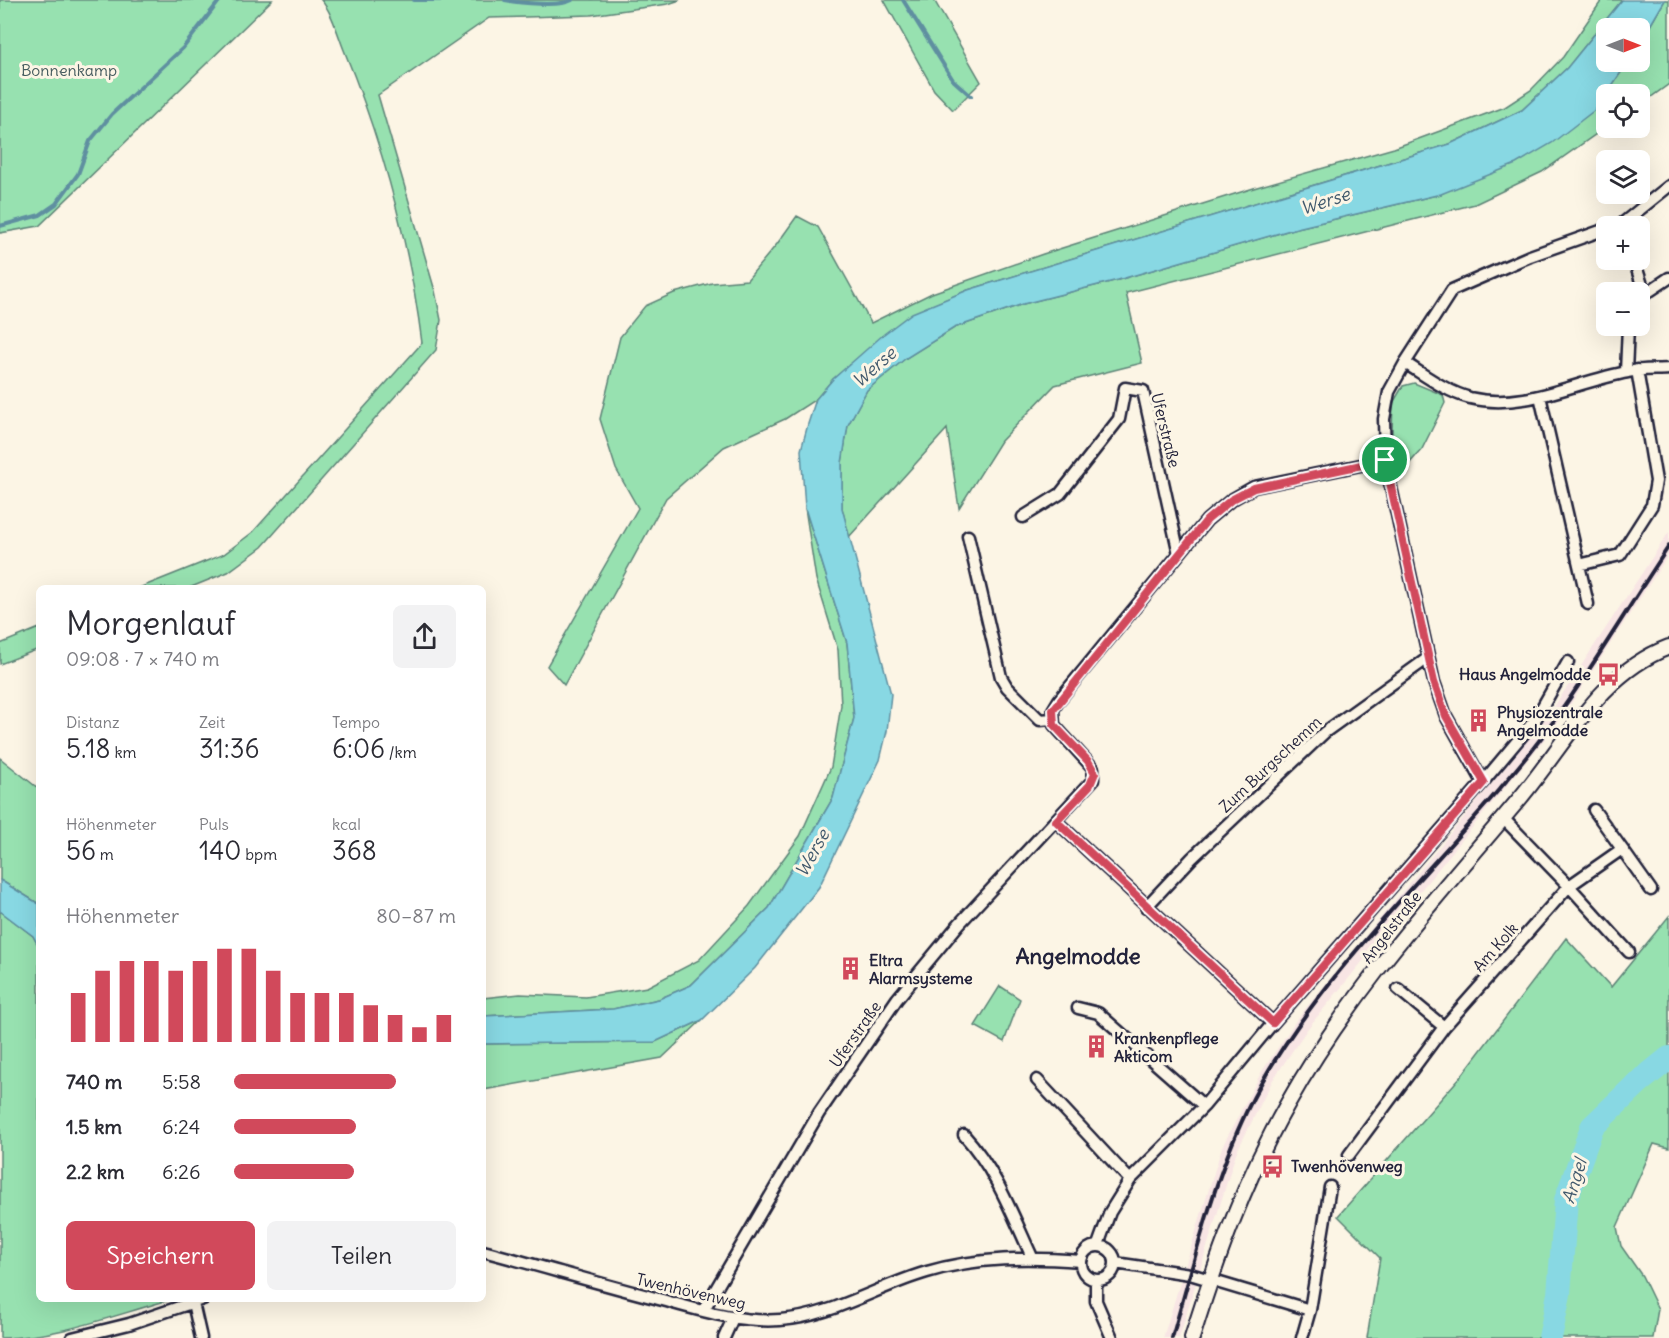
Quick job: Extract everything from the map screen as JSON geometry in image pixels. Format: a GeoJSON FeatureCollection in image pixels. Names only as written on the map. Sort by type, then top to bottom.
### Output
{"type":"FeatureCollection","features":[{"type":"Feature","properties":{"kind":"street"},"geometry":{"type":"LineString","coordinates":[[1631,216],[1669,186]]}},
{"type":"Feature","properties":{"kind":"street"},"geometry":{"type":"LineString","coordinates":[[1484,782],[1446,716],[1428,658],[1385,460],[1384,442],[1389,392],[1452,290],[1530,256],[1596,233]]}},
{"type":"Feature","properties":{"kind":"street"},"geometry":{"type":"LineString","coordinates":[[1650,291],[1669,278]]}},
{"type":"Feature","properties":{"kind":"street"},"geometry":{"type":"LineString","coordinates":[[1579,566],[1620,555],[1652,505],[1656,481],[1632,371],[1629,336]]}},
{"type":"Feature","properties":{"kind":"street"},"geometry":{"type":"LineString","coordinates":[[1406,363],[1439,385],[1470,398],[1511,401],[1540,396],[1632,371],[1669,369]]}},
{"type":"Feature","properties":{"kind":"street","name":"Uferstraße"},"geometry":{"type":"LineString","coordinates":[[1023,517],[1060,494],[1119,419],[1125,388],[1143,391],[1179,554]]}},
{"type":"Feature","properties":{"kind":"street"},"geometry":{"type":"LineString","coordinates":[[1540,396],[1588,604]]}},
{"type":"Feature","properties":{"kind":"street"},"geometry":{"type":"LineString","coordinates":[[1052,719],[1059,700],[1207,520],[1231,500],[1254,488],[1385,460]]}},
{"type":"Feature","properties":{"kind":"street","name":"Uferstraße"},"geometry":{"type":"LineString","coordinates":[[703,1311],[819,1113],[897,999],[959,924],[1090,785],[1095,773],[1088,761],[1054,725],[1052,719],[1040,720],[1007,687],[1001,677],[968,536]]}},
{"type":"Feature","properties":{"kind":"street","name":"Angelstraße"},"geometry":{"type":"LineString","coordinates":[[1192,1338],[1224,1238],[1264,1149],[1315,1058],[1424,910],[1503,818],[1610,684],[1641,660],[1669,647]]}},
{"type":"Feature","properties":{"kind":"street","name":"Zum Burgschemm"},"geometry":{"type":"LineString","coordinates":[[1146,907],[1192,858],[1325,732],[1428,658]]}},
{"type":"Feature","properties":{"kind":"street"},"geometry":{"type":"LineString","coordinates":[[1096,1280],[1083,1272],[1081,1261],[1084,1252],[1098,1245],[1110,1212],[1130,1180],[1204,1106],[1273,1023],[1484,782],[1535,720],[1568,662]]}},
{"type":"Feature","properties":{"kind":"street"},"geometry":{"type":"LineString","coordinates":[[1594,810],[1651,890]]}},
{"type":"Feature","properties":{"kind":"street"},"geometry":{"type":"LineString","coordinates":[[1503,818],[1629,952]]}},
{"type":"Feature","properties":{"kind":"street"},"geometry":{"type":"LineString","coordinates":[[1056,821],[1273,1023]]}},
{"type":"Feature","properties":{"kind":"street","name":"Am Kolk"},"geometry":{"type":"LineString","coordinates":[[1349,1155],[1444,1027],[1569,886],[1622,849]]}},
{"type":"Feature","properties":{"kind":"street"},"geometry":{"type":"LineString","coordinates":[[1398,989],[1444,1027]]}},
{"type":"Feature","properties":{"kind":"street"},"geometry":{"type":"LineString","coordinates":[[1078,1008],[1098,1013],[1204,1106]]}},
{"type":"Feature","properties":{"kind":"street"},"geometry":{"type":"LineString","coordinates":[[1037,1080],[1130,1180]]}},
{"type":"Feature","properties":{"kind":"street"},"geometry":{"type":"LineString","coordinates":[[964,1135],[977,1149],[1004,1197],[1032,1257]]}},
{"type":"Feature","properties":{"kind":"street"},"geometry":{"type":"LineString","coordinates":[[1302,1338],[1310,1310],[1330,1187]]}},
{"type":"Feature","properties":{"kind":"street"},"geometry":{"type":"LineString","coordinates":[[1096,1280],[1110,1275],[1115,1263],[1111,1251],[1098,1245]]}},
{"type":"Feature","properties":{"kind":"street","name":"Twenhövenweg"},"geometry":{"type":"LineString","coordinates":[[486,1252],[733,1318],[782,1320],[819,1312],[926,1272],[970,1262],[1032,1257],[1081,1261]]}},
{"type":"Feature","properties":{"kind":"street"},"geometry":{"type":"LineString","coordinates":[[1115,1263],[1168,1269],[1310,1310]]}},
{"type":"Feature","properties":{"kind":"street"},"geometry":{"type":"LineString","coordinates":[[1096,1280],[1096,1301],[1112,1338]]}},
{"type":"Feature","properties":{"kind":"street"},"geometry":{"type":"LineString","coordinates":[[72,1338],[129,1324],[195,1302]]}},
{"type":"Feature","properties":{"kind":"street"},"geometry":{"type":"LineString","coordinates":[[198,1302],[201,1338]]}},
{"type":"Feature","properties":{"kind":"street"},"geometry":{"type":"LineString","coordinates":[[724,1338],[733,1318]]}},
{"type":"Feature","properties":{"kind":"shaded area"},"geometry":{"type":"Polygon","coordinates":[[[1669,532],[1669,554],[1561,719],[1308,1028],[1272,1081],[1236,1153],[1179,1338],[1163,1338],[1222,1147],[1261,1073],[1297,1019],[1550,713],[1669,532]]]}},
{"type":"Feature","properties":{"kind":"green space","name":"Bonnenkamp"},"geometry":{"type":"Polygon","coordinates":[[[0,0],[272,0],[39,226],[0,233],[0,0]]]}},
{"type":"Feature","properties":{"kind":"green space"},"geometry":{"type":"Polygon","coordinates":[[[321,0],[680,0],[668,4],[591,15],[489,18],[378,95],[435,291],[441,320],[436,350],[262,547],[228,572],[196,585],[146,585],[224,554],[253,532],[422,343],[410,268],[393,194],[371,122],[328,11],[321,0]]]}},
{"type":"Feature","properties":{"kind":"green space"},"geometry":{"type":"Polygon","coordinates":[[[884,0],[934,0],[981,82],[953,110],[934,90],[884,0]]]}},
{"type":"Feature","properties":{"kind":"green space"},"geometry":{"type":"Polygon","coordinates":[[[1602,0],[1622,0],[1607,18],[1596,18],[1596,32],[1567,68],[1522,110],[1450,144],[968,290],[912,314],[833,379],[816,399],[785,419],[724,447],[666,498],[564,685],[547,666],[638,508],[616,469],[600,419],[620,337],[645,306],[674,293],[712,283],[747,280],[797,216],[818,227],[871,323],[932,293],[1043,254],[1257,187],[1394,148],[1505,107],[1531,90],[1563,57],[1602,0]]]}},
{"type":"Feature","properties":{"kind":"green space"},"geometry":{"type":"Polygon","coordinates":[[[1665,0],[1669,0],[1669,84],[1650,98],[1650,84],[1613,84],[1621,72],[1650,72],[1650,26],[1665,0]]]}},
{"type":"Feature","properties":{"kind":"green space"},"geometry":{"type":"Polygon","coordinates":[[[1596,109],[1596,134],[1542,172],[1475,204],[1126,293],[1142,363],[1055,385],[1001,441],[959,508],[947,429],[849,537],[842,508],[842,463],[848,425],[867,390],[906,358],[954,328],[1023,304],[1118,280],[1297,228],[1441,194],[1596,109]]]}},
{"type":"Feature","properties":{"kind":"green space"},"geometry":{"type":"Polygon","coordinates":[[[1414,383],[1443,395],[1445,403],[1422,449],[1401,473],[1394,456],[1393,403],[1403,386],[1414,383]]]}},
{"type":"Feature","properties":{"kind":"green space"},"geometry":{"type":"Polygon","coordinates":[[[805,508],[847,643],[854,718],[833,798],[769,908],[691,985],[659,999],[613,1009],[486,1016],[486,998],[520,994],[586,997],[647,987],[699,960],[749,906],[800,836],[831,767],[841,705],[838,650],[816,579],[805,508]]]}},
{"type":"Feature","properties":{"kind":"green space"},"geometry":{"type":"Polygon","coordinates":[[[36,629],[36,650],[0,664],[0,644],[36,629]]]}},
{"type":"Feature","properties":{"kind":"green space"},"geometry":{"type":"Polygon","coordinates":[[[0,758],[36,787],[36,902],[0,880],[0,758]]]}},
{"type":"Feature","properties":{"kind":"green space"},"geometry":{"type":"Polygon","coordinates":[[[0,911],[33,936],[36,942],[36,1302],[163,1302],[65,1330],[0,1338],[0,911]]]}},
{"type":"Feature","properties":{"kind":"green space"},"geometry":{"type":"Polygon","coordinates":[[[1669,916],[1669,1148],[1654,1144],[1617,1227],[1621,1246],[1642,1276],[1658,1309],[1653,1338],[1367,1338],[1380,1258],[1338,1216],[1462,1075],[1566,938],[1611,987],[1669,916]]]}},
{"type":"Feature","properties":{"kind":"green space"},"geometry":{"type":"Polygon","coordinates":[[[1000,986],[1020,999],[1004,1042],[975,1026],[1000,986]]]}},
{"type":"Feature","properties":{"kind":"green space"},"geometry":{"type":"Polygon","coordinates":[[[702,1020],[662,1058],[486,1089],[486,1044],[655,1042],[702,1020]]]}},
{"type":"Feature","properties":{"kind":"water"},"geometry":{"type":"Polygon","coordinates":[[[1622,0],[1665,0],[1650,26],[1650,18],[1607,18],[1622,0]]]}},
{"type":"Feature","properties":{"kind":"water","name":"Werse"},"geometry":{"type":"Polygon","coordinates":[[[1596,32],[1596,72],[1621,72],[1613,84],[1596,84],[1596,109],[1552,143],[1516,164],[1441,194],[1297,228],[1118,280],[1023,304],[954,328],[906,358],[867,390],[848,425],[842,463],[842,508],[891,694],[887,731],[880,760],[819,887],[755,968],[702,1020],[655,1042],[486,1044],[486,1016],[613,1009],[659,999],[691,985],[769,908],[833,798],[854,718],[847,643],[805,508],[801,450],[816,399],[833,379],[884,334],[912,313],[968,290],[1450,144],[1522,110],[1567,68],[1596,32]]]}},
{"type":"Feature","properties":{"kind":"water"},"geometry":{"type":"Polygon","coordinates":[[[0,880],[36,902],[36,942],[33,936],[0,911],[0,880]]]}},
{"type":"Feature","properties":{"kind":"waterway"},"geometry":{"type":"LineString","coordinates":[[0,226],[40,215],[56,204],[78,174],[90,141],[112,114],[183,48],[220,0]]}},
{"type":"Feature","properties":{"kind":"waterway"},"geometry":{"type":"LineString","coordinates":[[414,0],[456,0]]}},
{"type":"Feature","properties":{"kind":"waterway"},"geometry":{"type":"LineString","coordinates":[[505,0],[549,4],[572,0]]}},
{"type":"Feature","properties":{"kind":"waterway"},"geometry":{"type":"LineString","coordinates":[[903,0],[953,80],[971,96]]}},
{"type":"Feature","properties":{"kind":"waterway","name":"Angel"},"geometry":{"type":"LineString","coordinates":[[1550,1338],[1559,1294],[1566,1200],[1592,1127],[1638,1083],[1669,1058]]}},
{"type":"Feature","properties":{"kind":"railway"},"geometry":{"type":"LineString","coordinates":[[1172,1338],[1219,1178],[1244,1117],[1259,1087],[1285,1045],[1345,964],[1535,747],[1575,691],[1669,546]]}},
{"type":"Feature","properties":{"kind":"place","name":"Haus Angelmodde"},"geometry":{"type":"Point","coordinates":[1609,674]}},
{"type":"Feature","properties":{"kind":"place","name":"Physiozentrale Angelmodde"},"geometry":{"type":"Point","coordinates":[1479,721]}},
{"type":"Feature","properties":{"kind":"place","name":"Eltra Alarmsysteme"},"geometry":{"type":"Point","coordinates":[851,969]}},
{"type":"Feature","properties":{"kind":"place","name":"Krankenpflege Akticom"},"geometry":{"type":"Point","coordinates":[1096,1047]}},
{"type":"Feature","properties":{"kind":"place","name":"Twenhövenweg"},"geometry":{"type":"Point","coordinates":[1273,1166]}},
{"type":"Feature","properties":{"kind":"district","name":"Angelmodde"},"geometry":{"type":"Point","coordinates":[1078,956]}},
{"type":"Feature","properties":{"kind":"route"},"geometry":{"type":"LineString","coordinates":[[1385,460],[1434,682],[1446,716],[1484,782],[1273,1023],[1056,821],[1090,785],[1095,773],[1088,761],[1054,725],[1053,710],[1207,520],[1231,500],[1254,488],[1385,460]]}}]}
